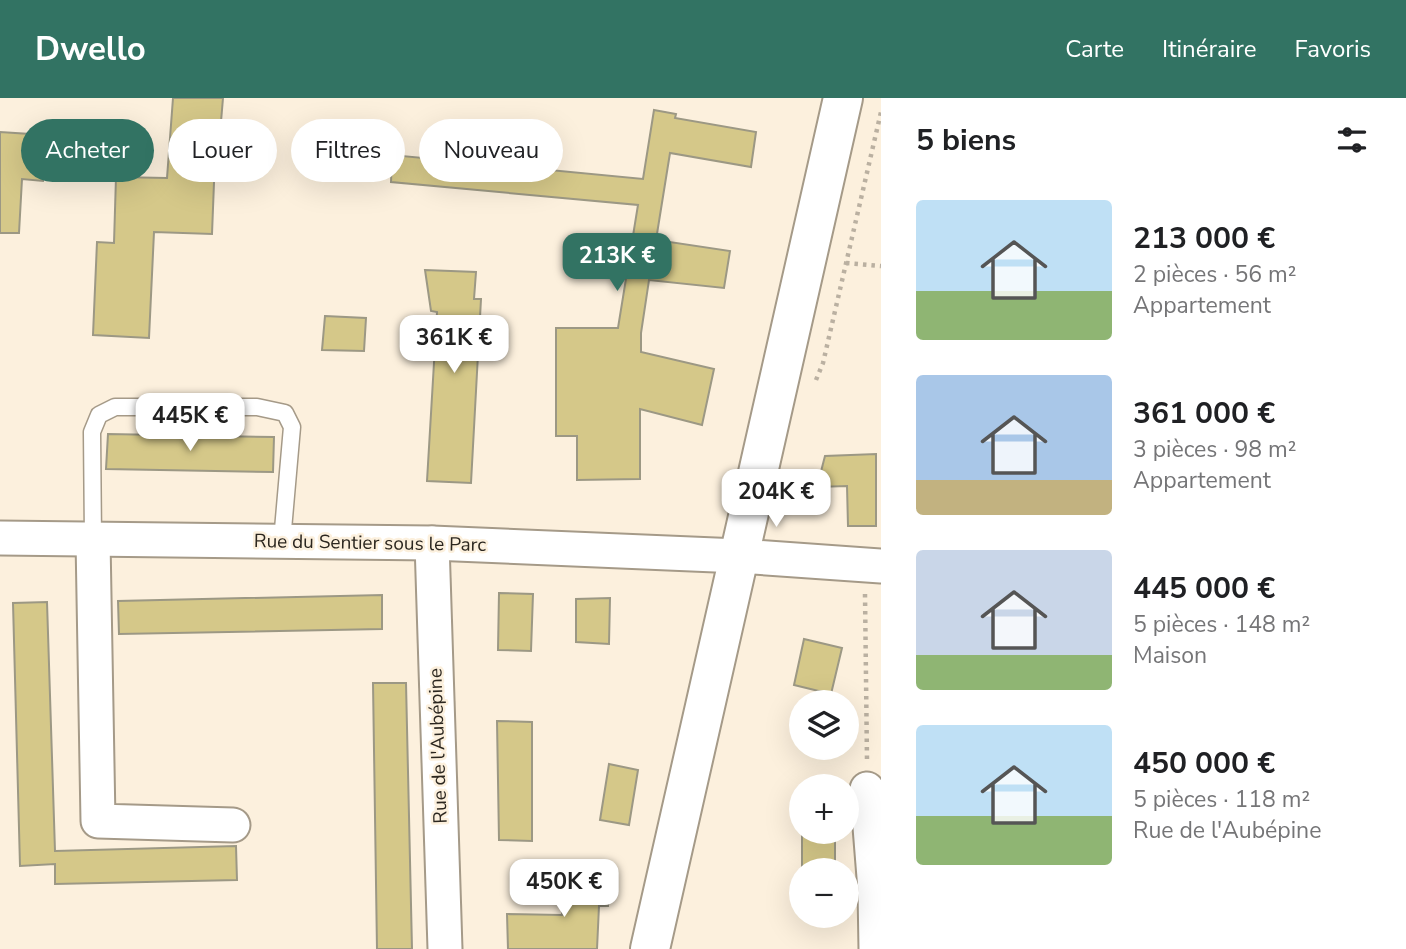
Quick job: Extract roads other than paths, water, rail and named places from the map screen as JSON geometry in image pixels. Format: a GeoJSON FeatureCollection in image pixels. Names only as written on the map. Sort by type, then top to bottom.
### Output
{"type":"FeatureCollection","features":[{"type":"Feature","properties":{"kind":"street"},"geometry":{"type":"LineString","coordinates":[[650,949],[842,98]]}},
{"type":"Feature","properties":{"kind":"street","name":"Rue du Sentier sous le Parc"},"geometry":{"type":"LineString","coordinates":[[0,538],[432,542],[740,556],[873,566]]}},
{"type":"Feature","properties":{"kind":"street"},"geometry":{"type":"LineString","coordinates":[[93,540],[98,821],[233,825]]}},
{"type":"Feature","properties":{"kind":"street","name":"Rue de l'Aubépine"},"geometry":{"type":"LineString","coordinates":[[432,542],[445,949]]}},
{"type":"Feature","properties":{"kind":"street"},"geometry":{"type":"LineString","coordinates":[[867,789],[878,928]]}},
{"type":"Feature","properties":{"kind":"lane"},"geometry":{"type":"LineString","coordinates":[[93,540],[92,432],[99,415],[115,407],[257,407],[285,414],[292,427],[282,541]]}}]}
